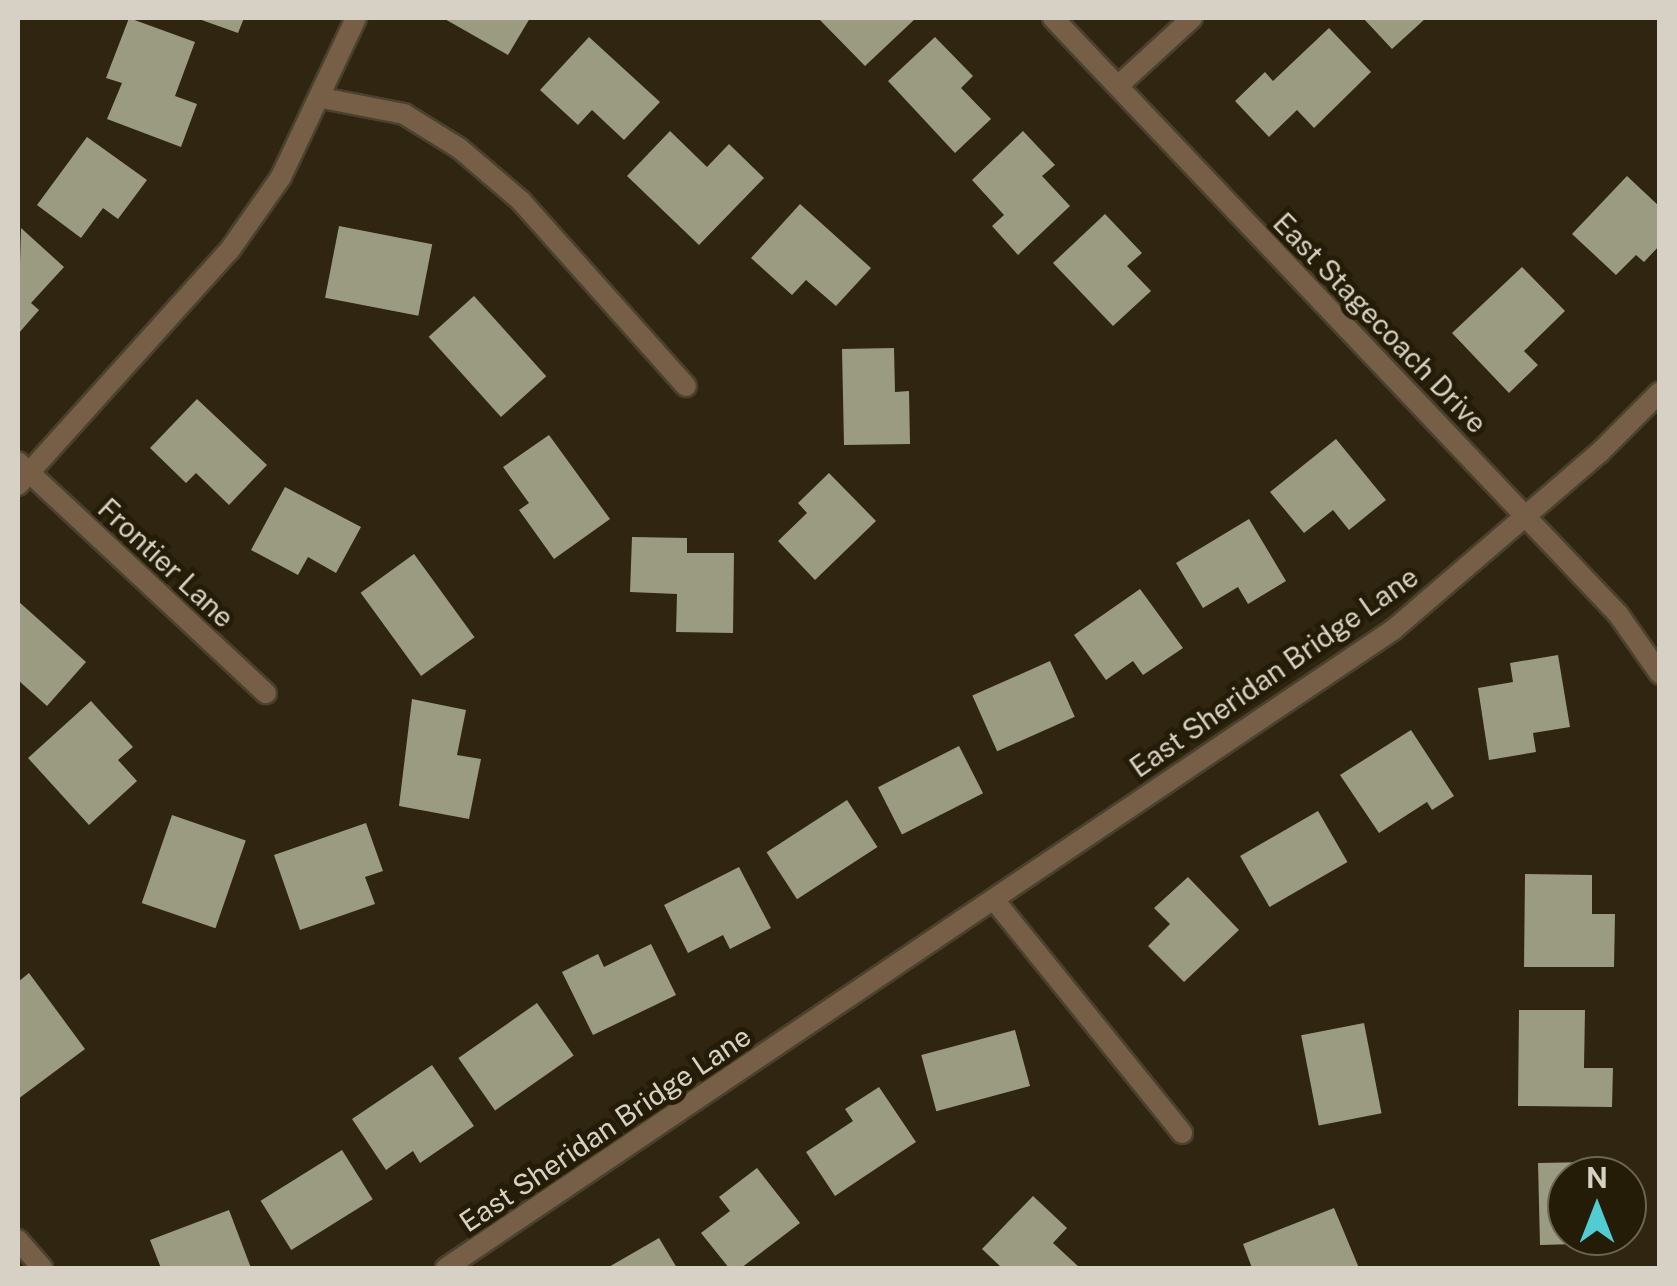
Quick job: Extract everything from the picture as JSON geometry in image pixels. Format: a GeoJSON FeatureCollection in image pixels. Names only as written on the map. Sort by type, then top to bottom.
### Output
{"type":"FeatureCollection","features":[{"type":"Feature","properties":{"kind":"street"},"geometry":{"type":"LineString","coordinates":[[21,473],[229,251],[282,177],[356,18]]}},
{"type":"Feature","properties":{"kind":"street","name":"East Stagecoach Drive"},"geometry":{"type":"LineString","coordinates":[[1053,18],[1618,614],[1660,674]]}},
{"type":"Feature","properties":{"kind":"street"},"geometry":{"type":"LineString","coordinates":[[1120,85],[1192,18]]}},
{"type":"Feature","properties":{"kind":"street"},"geometry":{"type":"LineString","coordinates":[[322,98],[404,114],[459,148],[521,201],[686,386]]}},
{"type":"Feature","properties":{"kind":"street","name":"East Sheridan Bridge Lane"},"geometry":{"type":"LineString","coordinates":[[446,1268],[1392,630],[1527,517],[1660,392]]}},
{"type":"Feature","properties":{"kind":"street","name":"Frontier Lane"},"geometry":{"type":"LineString","coordinates":[[21,473],[266,693]]}},
{"type":"Feature","properties":{"kind":"street"},"geometry":{"type":"LineString","coordinates":[[995,901],[1182,1134]]}},
{"type":"Feature","properties":{"kind":"street"},"geometry":{"type":"LineString","coordinates":[[18,1240],[42,1268]]}},
{"type":"Feature","properties":{"kind":"building"},"geometry":{"type":"Polygon","coordinates":[[[129,18],[195,42],[175,96],[197,104],[181,147],[107,119],[122,83],[106,78],[129,18]]]}},
{"type":"Feature","properties":{"kind":"building"},"geometry":{"type":"Polygon","coordinates":[[[196,18],[244,18],[238,33],[196,18]]]}},
{"type":"Feature","properties":{"kind":"building"},"geometry":{"type":"Polygon","coordinates":[[[443,18],[530,18],[508,55],[443,18]]]}},
{"type":"Feature","properties":{"kind":"building"},"geometry":{"type":"Polygon","coordinates":[[[818,18],[916,18],[865,66],[818,18]]]}},
{"type":"Feature","properties":{"kind":"building"},"geometry":{"type":"Polygon","coordinates":[[[1363,18],[1426,18],[1392,49],[1363,18]]]}},
{"type":"Feature","properties":{"kind":"building"},"geometry":{"type":"Polygon","coordinates":[[[1329,28],[1371,72],[1314,128],[1297,110],[1269,137],[1235,101],[1265,72],[1273,81],[1329,28]]]}},
{"type":"Feature","properties":{"kind":"building"},"geometry":{"type":"Polygon","coordinates":[[[589,37],[660,102],[624,140],[592,110],[578,125],[540,90],[589,37]]]}},
{"type":"Feature","properties":{"kind":"building"},"geometry":{"type":"Polygon","coordinates":[[[935,37],[973,76],[961,88],[991,119],[955,153],[888,81],[935,37]]]}},
{"type":"Feature","properties":{"kind":"building"},"geometry":{"type":"Polygon","coordinates":[[[670,131],[707,167],[729,144],[764,178],[699,245],[627,176],[670,131]]]}},
{"type":"Feature","properties":{"kind":"building"},"geometry":{"type":"Polygon","coordinates":[[[1023,131],[1055,165],[1042,176],[1070,206],[1018,255],[992,226],[1004,215],[972,180],[1023,131]]]}},
{"type":"Feature","properties":{"kind":"building"},"geometry":{"type":"Polygon","coordinates":[[[87,137],[147,180],[118,219],[103,208],[81,238],[37,205],[87,137]]]}},
{"type":"Feature","properties":{"kind":"building"},"geometry":{"type":"Polygon","coordinates":[[[1627,176],[1660,207],[1660,245],[1644,262],[1636,255],[1616,275],[1572,234],[1627,176]]]}},
{"type":"Feature","properties":{"kind":"building"},"geometry":{"type":"Polygon","coordinates":[[[800,204],[871,268],[836,306],[806,280],[792,295],[751,258],[800,204]]]}},
{"type":"Feature","properties":{"kind":"building"},"geometry":{"type":"Polygon","coordinates":[[[1105,214],[1142,253],[1127,266],[1151,291],[1113,326],[1053,263],[1105,214]]]}},
{"type":"Feature","properties":{"kind":"building"},"geometry":{"type":"Polygon","coordinates":[[[339,226],[432,244],[418,316],[325,298],[339,226]]]}},
{"type":"Feature","properties":{"kind":"building"},"geometry":{"type":"Polygon","coordinates":[[[21,228],[64,267],[31,303],[39,310],[18,334],[21,228]]]}},
{"type":"Feature","properties":{"kind":"building"},"geometry":{"type":"Polygon","coordinates":[[[1522,267],[1565,311],[1524,351],[1538,365],[1509,393],[1452,333],[1522,267]]]}},
{"type":"Feature","properties":{"kind":"building"},"geometry":{"type":"Polygon","coordinates":[[[474,296],[546,376],[501,417],[429,337],[474,296]]]}},
{"type":"Feature","properties":{"kind":"building"},"geometry":{"type":"Polygon","coordinates":[[[894,348],[895,392],[909,391],[910,444],[844,445],[842,349],[894,348]]]}},
{"type":"Feature","properties":{"kind":"building"},"geometry":{"type":"Polygon","coordinates":[[[197,399],[267,465],[229,505],[196,473],[186,483],[150,448],[197,399]]]}},
{"type":"Feature","properties":{"kind":"building"},"geometry":{"type":"Polygon","coordinates":[[[549,435],[610,519],[554,559],[519,510],[529,503],[503,467],[549,435]]]}},
{"type":"Feature","properties":{"kind":"building"},"geometry":{"type":"Polygon","coordinates":[[[1336,439],[1386,500],[1349,530],[1333,510],[1304,533],[1270,492],[1336,439]]]}},
{"type":"Feature","properties":{"kind":"building"},"geometry":{"type":"Polygon","coordinates":[[[829,473],[876,521],[815,580],[778,541],[807,513],[798,503],[829,473]]]}},
{"type":"Feature","properties":{"kind":"building"},"geometry":{"type":"Polygon","coordinates":[[[285,487],[361,527],[336,573],[308,557],[298,575],[251,550],[285,487]]]}},
{"type":"Feature","properties":{"kind":"building"},"geometry":{"type":"Polygon","coordinates":[[[1249,519],[1286,581],[1248,604],[1238,587],[1203,608],[1176,563],[1249,519]]]}},
{"type":"Feature","properties":{"kind":"building"},"geometry":{"type":"Polygon","coordinates":[[[632,537],[687,538],[687,553],[734,553],[733,633],[676,632],[677,594],[630,592],[632,537]]]}},
{"type":"Feature","properties":{"kind":"building"},"geometry":{"type":"Polygon","coordinates":[[[414,554],[475,637],[421,676],[361,593],[414,554]]]}},
{"type":"Feature","properties":{"kind":"building"},"geometry":{"type":"Polygon","coordinates":[[[1140,589],[1183,648],[1143,675],[1133,661],[1106,680],[1074,635],[1140,589]]]}},
{"type":"Feature","properties":{"kind":"building"},"geometry":{"type":"Polygon","coordinates":[[[18,601],[86,662],[47,706],[18,680],[18,601]]]}},
{"type":"Feature","properties":{"kind":"building"},"geometry":{"type":"Polygon","coordinates":[[[1558,655],[1570,727],[1533,733],[1536,752],[1489,760],[1478,688],[1513,682],[1510,663],[1558,655]]]}},
{"type":"Feature","properties":{"kind":"building"},"geometry":{"type":"Polygon","coordinates":[[[1050,661],[1075,717],[997,751],[972,696],[1050,661]]]}},
{"type":"Feature","properties":{"kind":"building"},"geometry":{"type":"Polygon","coordinates":[[[412,699],[466,710],[457,755],[481,759],[469,819],[399,806],[412,699]]]}},
{"type":"Feature","properties":{"kind":"building"},"geometry":{"type":"Polygon","coordinates":[[[91,701],[133,747],[118,760],[137,781],[89,825],[28,758],[91,701]]]}},
{"type":"Feature","properties":{"kind":"building"},"geometry":{"type":"Polygon","coordinates":[[[1411,730],[1454,796],[1432,810],[1427,802],[1379,833],[1340,775],[1411,730]]]}},
{"type":"Feature","properties":{"kind":"building"},"geometry":{"type":"Polygon","coordinates":[[[959,746],[983,793],[902,835],[878,787],[959,746]]]}},
{"type":"Feature","properties":{"kind":"building"},"geometry":{"type":"Polygon","coordinates":[[[847,800],[877,847],[797,899],[766,852],[847,800]]]}},
{"type":"Feature","properties":{"kind":"building"},"geometry":{"type":"Polygon","coordinates":[[[1318,811],[1348,862],[1270,907],[1240,856],[1318,811]]]}},
{"type":"Feature","properties":{"kind":"building"},"geometry":{"type":"Polygon","coordinates":[[[172,815],[246,840],[215,928],[142,903],[172,815]]]}},
{"type":"Feature","properties":{"kind":"building"},"geometry":{"type":"Polygon","coordinates":[[[366,823],[383,871],[365,877],[375,904],[300,930],[274,855],[366,823]]]}},
{"type":"Feature","properties":{"kind":"building"},"geometry":{"type":"Polygon","coordinates":[[[739,867],[771,928],[730,949],[723,935],[688,953],[664,905],[739,867]]]}},
{"type":"Feature","properties":{"kind":"building"},"geometry":{"type":"Polygon","coordinates":[[[1525,874],[1592,875],[1592,914],[1615,914],[1614,967],[1524,967],[1525,874]]]}},
{"type":"Feature","properties":{"kind":"building"},"geometry":{"type":"Polygon","coordinates":[[[1188,877],[1239,930],[1184,982],[1148,946],[1170,924],[1154,908],[1188,877]]]}},
{"type":"Feature","properties":{"kind":"building"},"geometry":{"type":"Polygon","coordinates":[[[651,944],[676,995],[593,1035],[562,972],[598,954],[604,967],[651,944]]]}},
{"type":"Feature","properties":{"kind":"building"},"geometry":{"type":"Polygon","coordinates":[[[29,973],[85,1049],[18,1099],[18,982],[29,973]]]}},
{"type":"Feature","properties":{"kind":"building"},"geometry":{"type":"Polygon","coordinates":[[[537,1003],[574,1055],[495,1110],[458,1058],[537,1003]]]}},
{"type":"Feature","properties":{"kind":"building"},"geometry":{"type":"Polygon","coordinates":[[[1519,1010],[1585,1010],[1584,1068],[1613,1068],[1612,1107],[1518,1106],[1519,1010]]]}},
{"type":"Feature","properties":{"kind":"building"},"geometry":{"type":"Polygon","coordinates":[[[1364,1023],[1382,1113],[1319,1126],[1301,1035],[1364,1023]]]}},
{"type":"Feature","properties":{"kind":"building"},"geometry":{"type":"Polygon","coordinates":[[[1015,1030],[1030,1086],[936,1111],[921,1055],[1015,1030]]]}},
{"type":"Feature","properties":{"kind":"building"},"geometry":{"type":"Polygon","coordinates":[[[432,1065],[474,1126],[420,1163],[413,1151],[386,1170],[352,1119],[432,1065]]]}},
{"type":"Feature","properties":{"kind":"building"},"geometry":{"type":"Polygon","coordinates":[[[879,1087],[916,1142],[835,1196],[806,1152],[853,1121],[845,1109],[879,1087]]]}},
{"type":"Feature","properties":{"kind":"building"},"geometry":{"type":"Polygon","coordinates":[[[342,1150],[373,1199],[291,1250],[261,1201],[342,1150]]]}},
{"type":"Feature","properties":{"kind":"building"},"geometry":{"type":"Polygon","coordinates":[[[1538,1163],[1547,1163],[1547,1245],[1540,1245],[1538,1163]]]}},
{"type":"Feature","properties":{"kind":"building"},"geometry":{"type":"Polygon","coordinates":[[[757,1168],[800,1223],[741,1268],[729,1268],[701,1233],[730,1211],[719,1197],[757,1168]]]}},
{"type":"Feature","properties":{"kind":"building"},"geometry":{"type":"Polygon","coordinates":[[[1033,1196],[1067,1228],[1053,1243],[1080,1268],[1002,1268],[982,1249],[1033,1196]]]}},
{"type":"Feature","properties":{"kind":"building"},"geometry":{"type":"Polygon","coordinates":[[[1334,1208],[1359,1268],[1252,1268],[1243,1244],[1334,1208]]]}},
{"type":"Feature","properties":{"kind":"building"},"geometry":{"type":"Polygon","coordinates":[[[229,1210],[251,1268],[161,1268],[150,1240],[229,1210]]]}},
{"type":"Feature","properties":{"kind":"building"},"geometry":{"type":"Polygon","coordinates":[[[659,1238],[677,1268],[607,1268],[659,1238]]]}}]}
